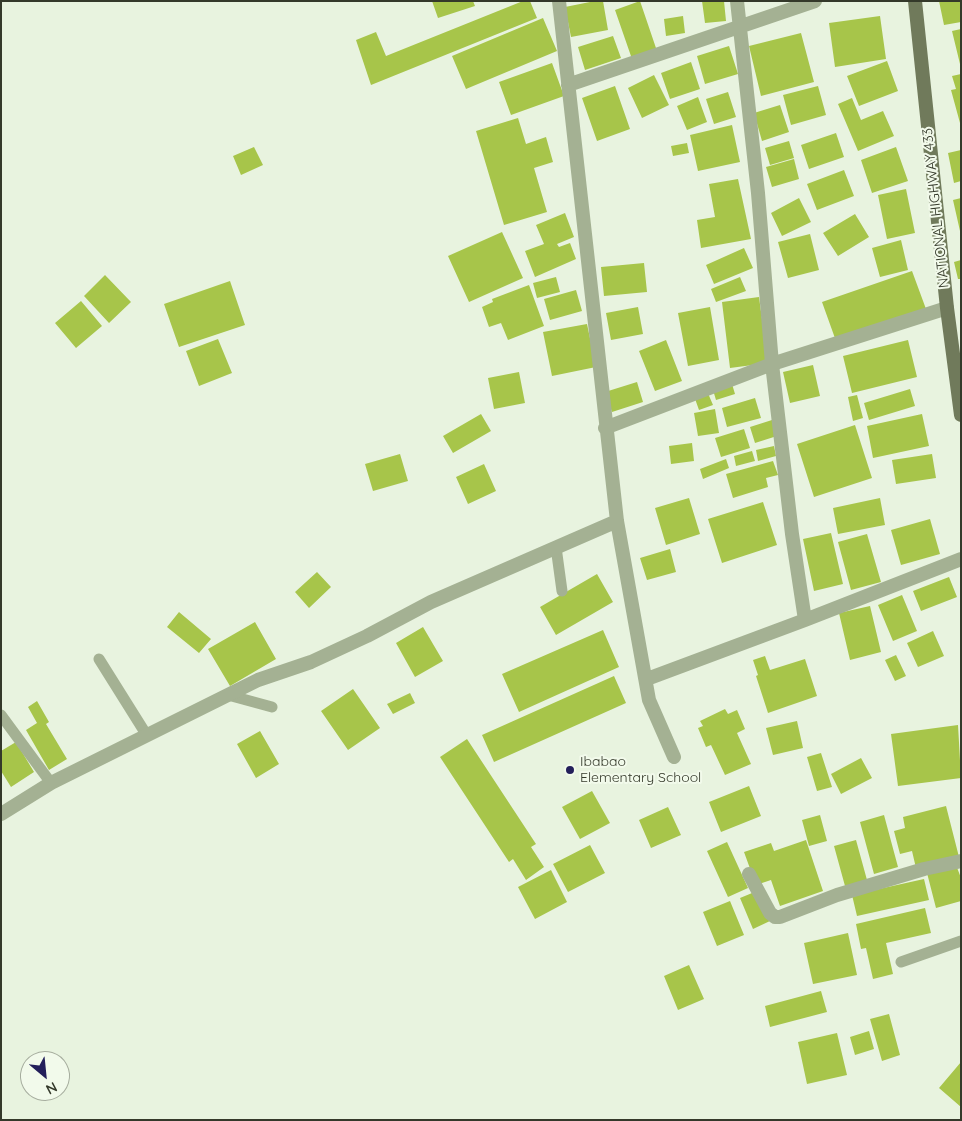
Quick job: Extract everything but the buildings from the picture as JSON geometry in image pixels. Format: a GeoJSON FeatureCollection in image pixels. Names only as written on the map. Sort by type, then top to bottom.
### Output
{"type":"FeatureCollection","features":[{"type":"Feature","properties":{"kind":"main road","name":"NATIONAL HIGHWAY 433"},"geometry":{"type":"LineString","coordinates":[[915,1],[947,308],[959,382],[961,415]]}},
{"type":"Feature","properties":{"kind":"street"},"geometry":{"type":"LineString","coordinates":[[559,1],[617,521],[650,700],[674,758]]}},
{"type":"Feature","properties":{"kind":"street"},"geometry":{"type":"LineString","coordinates":[[737,1],[758,193],[772,364],[792,534],[805,620]]}},
{"type":"Feature","properties":{"kind":"street"},"geometry":{"type":"LineString","coordinates":[[568,85],[815,1]]}},
{"type":"Feature","properties":{"kind":"street"},"geometry":{"type":"LineString","coordinates":[[606,428],[772,364],[947,308]]}},
{"type":"Feature","properties":{"kind":"street"},"geometry":{"type":"LineString","coordinates":[[1,814],[51,783],[228,694],[258,680],[311,662],[367,636],[431,602],[617,521]]}},
{"type":"Feature","properties":{"kind":"street"},"geometry":{"type":"LineString","coordinates":[[647,679],[961,559]]}},
{"type":"Feature","properties":{"kind":"street"},"geometry":{"type":"LineString","coordinates":[[749,874],[770,913],[775,917],[898,876],[961,861]]}},
{"type":"Feature","properties":{"kind":"lane"},"geometry":{"type":"LineString","coordinates":[[556,547],[562,591]]}},
{"type":"Feature","properties":{"kind":"lane"},"geometry":{"type":"LineString","coordinates":[[99,660],[146,734]]}},
{"type":"Feature","properties":{"kind":"lane"},"geometry":{"type":"LineString","coordinates":[[228,694],[272,707]]}},
{"type":"Feature","properties":{"kind":"lane"},"geometry":{"type":"LineString","coordinates":[[1,715],[51,783]]}},
{"type":"Feature","properties":{"kind":"lane"},"geometry":{"type":"LineString","coordinates":[[901,962],[961,941]]}},
{"type":"Feature","properties":{"kind":"place","name":"Ibabao Elementary School"},"geometry":{"type":"Point","coordinates":[570,770]}}]}
